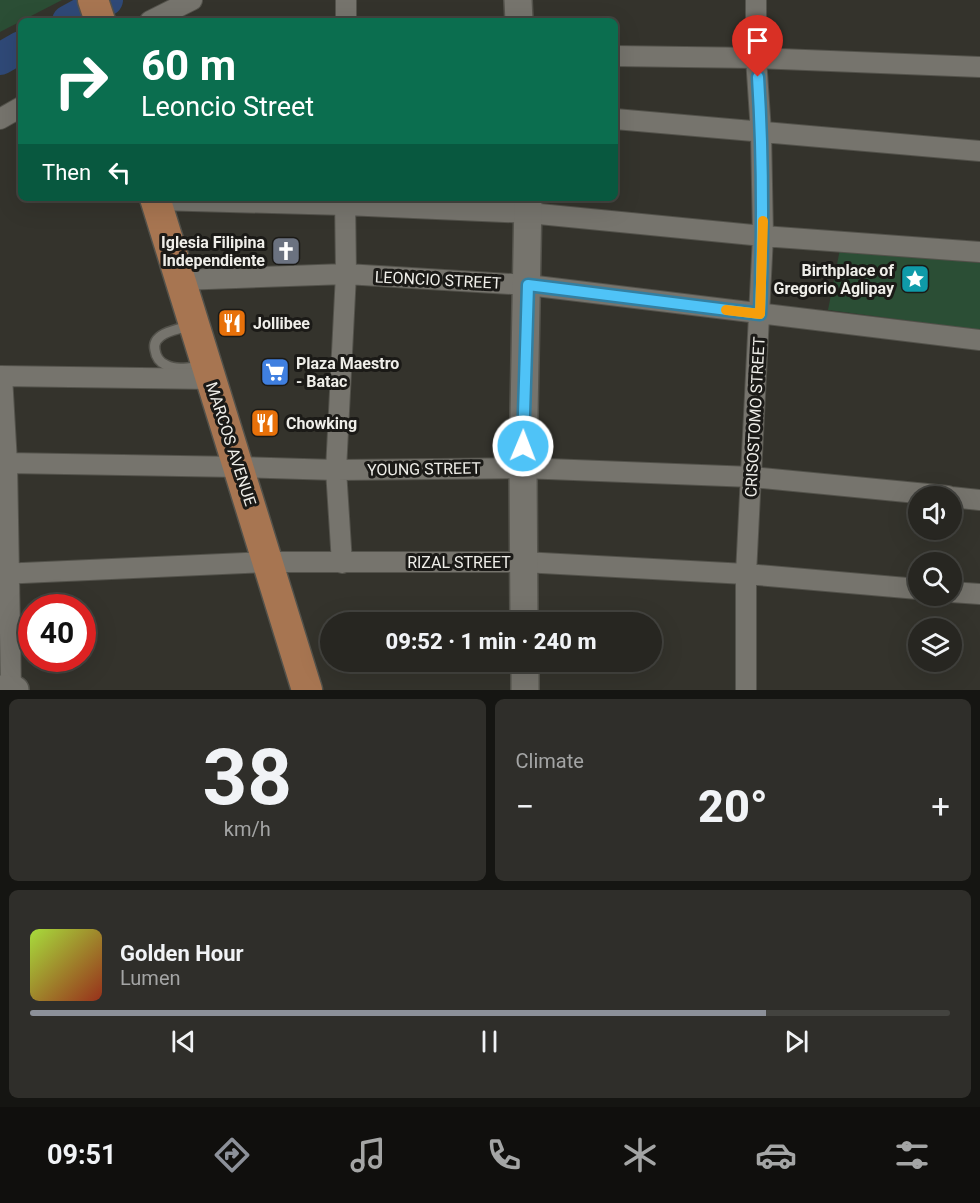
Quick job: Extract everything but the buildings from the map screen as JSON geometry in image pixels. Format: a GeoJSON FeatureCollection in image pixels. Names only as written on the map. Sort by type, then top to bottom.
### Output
{"type":"FeatureCollection","features":[{"type":"Feature","properties":{"kind":"main road"},"geometry":{"type":"LineString","coordinates":[[93,0],[99,18]]}},
{"type":"Feature","properties":{"kind":"main road","name":"MARCOS AVENUE"},"geometry":{"type":"LineString","coordinates":[[156,201],[307,690]]}},
{"type":"Feature","properties":{"kind":"street"},"geometry":{"type":"LineString","coordinates":[[156,18],[192,0]]}},
{"type":"Feature","properties":{"kind":"street"},"geometry":{"type":"LineString","coordinates":[[346,0],[346,18]]}},
{"type":"Feature","properties":{"kind":"street"},"geometry":{"type":"LineString","coordinates":[[518,0],[519,18]]}},
{"type":"Feature","properties":{"kind":"street","name":"CRISOSTOMO STREET"},"geometry":{"type":"LineString","coordinates":[[746,690],[746,574],[763,236],[762,132],[756,58],[756,0]]}},
{"type":"Feature","properties":{"kind":"street"},"geometry":{"type":"LineString","coordinates":[[618,56],[756,58],[980,67]]}},
{"type":"Feature","properties":{"kind":"street"},"geometry":{"type":"LineString","coordinates":[[0,119],[18,109]]}},
{"type":"Feature","properties":{"kind":"street"},"geometry":{"type":"LineString","coordinates":[[618,119],[980,151]]}},
{"type":"Feature","properties":{"kind":"street"},"geometry":{"type":"LineString","coordinates":[[342,563],[336,470],[346,274],[345,201],[529,206],[763,236],[980,252]]}},
{"type":"Feature","properties":{"kind":"street"},"geometry":{"type":"LineString","coordinates":[[524,612],[523,468],[529,206]]}},
{"type":"Feature","properties":{"kind":"street","name":"LEONCIO STREET"},"geometry":{"type":"LineString","coordinates":[[181,280],[346,274],[528,285],[980,340]]}},
{"type":"Feature","properties":{"kind":"street"},"geometry":{"type":"LineString","coordinates":[[0,689],[13,690],[5,574],[8,463],[1,376],[208,372]]}},
{"type":"Feature","properties":{"kind":"street","name":"YOUNG STREET"},"geometry":{"type":"LineString","coordinates":[[8,463],[336,470],[523,468],[752,477],[908,493]]}},
{"type":"Feature","properties":{"kind":"street","name":"YOUNG STREET"},"geometry":{"type":"LineString","coordinates":[[962,498],[980,500]]}},
{"type":"Feature","properties":{"kind":"street","name":"RIZAL STREET"},"geometry":{"type":"LineString","coordinates":[[5,574],[268,562],[523,562],[746,574],[908,588]]}},
{"type":"Feature","properties":{"kind":"street"},"geometry":{"type":"LineString","coordinates":[[962,593],[980,594]]}},
{"type":"Feature","properties":{"kind":"street"},"geometry":{"type":"LineString","coordinates":[[525,672],[525,690]]}},
{"type":"Feature","properties":{"kind":"lane"},"geometry":{"type":"LineString","coordinates":[[194,325],[164,333],[156,340],[154,347],[157,359],[166,366],[208,372]]}},
{"type":"Feature","properties":{"kind":"green space"},"geometry":{"type":"Polygon","coordinates":[[[0,0],[62,0],[27,18],[18,18],[18,23],[0,32],[0,0]]]}},
{"type":"Feature","properties":{"kind":"green space"},"geometry":{"type":"Polygon","coordinates":[[[840,249],[980,263],[980,330],[828,310],[840,249]]]}},
{"type":"Feature","properties":{"kind":"waterway"},"geometry":{"type":"LineString","coordinates":[[74,18],[107,0]]}},
{"type":"Feature","properties":{"kind":"waterway"},"geometry":{"type":"LineString","coordinates":[[0,59],[18,49]]}},
{"type":"Feature","properties":{"kind":"slow traffic"},"geometry":{"type":"LineString","coordinates":[[726,310],[760,314],[763,221]]}},
{"type":"Feature","properties":{"kind":"place","name":"Iglesia Filipina Independiente"},"geometry":{"type":"Point","coordinates":[286,251]}},
{"type":"Feature","properties":{"kind":"place","name":"Birthplace of Gregorio Aglipay"},"geometry":{"type":"Point","coordinates":[915,279]}},
{"type":"Feature","properties":{"kind":"place","name":"Jollibee"},"geometry":{"type":"Point","coordinates":[232,323]}},
{"type":"Feature","properties":{"kind":"place","name":"Plaza Maestro - Batac"},"geometry":{"type":"Point","coordinates":[275,372]}},
{"type":"Feature","properties":{"kind":"place","name":"Chowking"},"geometry":{"type":"Point","coordinates":[265,423]}},
{"type":"Feature","properties":{"kind":"route"},"geometry":{"type":"LineString","coordinates":[[523,446],[528,285],[760,314],[763,236],[762,132],[758,77]]}}]}
